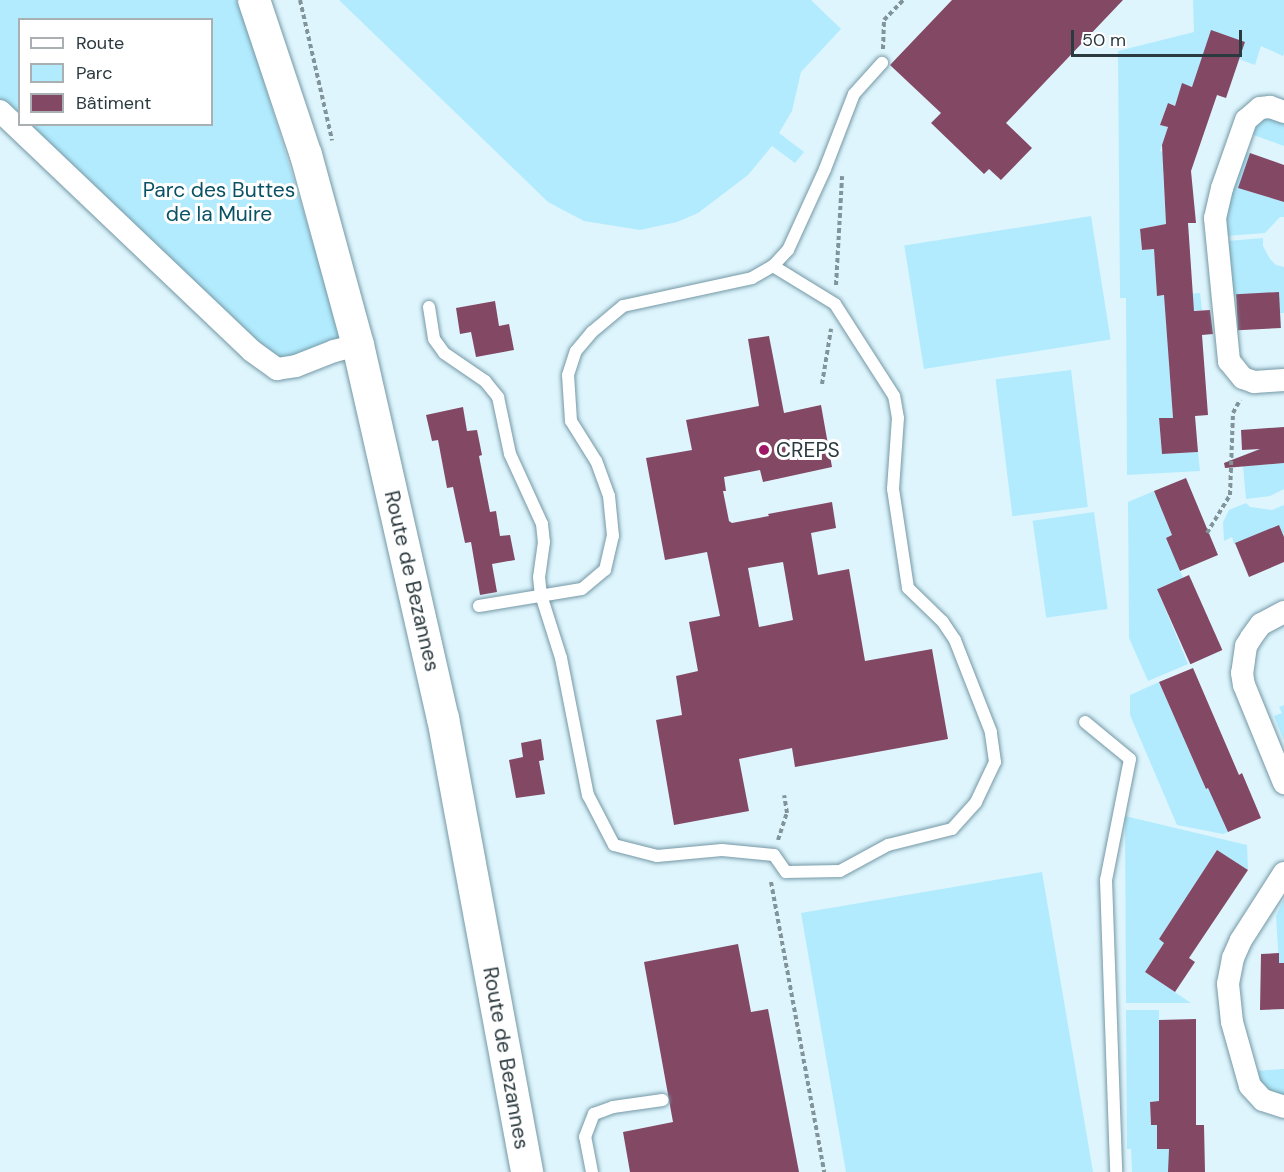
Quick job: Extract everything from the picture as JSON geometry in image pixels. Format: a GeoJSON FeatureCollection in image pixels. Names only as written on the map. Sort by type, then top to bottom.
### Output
{"type":"FeatureCollection","features":[{"type":"Feature","properties":{"kind":"street","name":"Route de Bezannes"},"geometry":{"type":"LineString","coordinates":[[254,0],[306,155],[358,345],[443,718],[526,1172]]}},
{"type":"Feature","properties":{"kind":"street"},"geometry":{"type":"LineString","coordinates":[[1284,112],[1270,107],[1252,113],[1242,129],[1215,218],[1229,361],[1233,370],[1250,380],[1284,380]]}},
{"type":"Feature","properties":{"kind":"street"},"geometry":{"type":"LineString","coordinates":[[0,111],[252,351],[277,369],[297,366],[334,351],[358,345]]}},
{"type":"Feature","properties":{"kind":"street"},"geometry":{"type":"LineString","coordinates":[[1282,771],[1244,685],[1242,673],[1246,646],[1251,638],[1261,624],[1284,612]]}},
{"type":"Feature","properties":{"kind":"street"},"geometry":{"type":"LineString","coordinates":[[1284,873],[1241,940],[1233,958],[1227,984],[1232,1022],[1250,1086],[1263,1100],[1284,1107]]}},
{"type":"Feature","properties":{"kind":"lane"},"geometry":{"type":"LineString","coordinates":[[479,606],[582,589],[604,570],[613,536],[609,496],[596,461],[572,421],[568,375],[576,351],[592,332],[623,306],[752,278],[773,266],[788,250],[854,94],[882,63]]}},
{"type":"Feature","properties":{"kind":"lane"},"geometry":{"type":"LineString","coordinates":[[429,308],[434,339],[444,353],[485,381],[498,397],[510,454],[542,524],[544,542],[539,577],[542,595],[561,658],[588,795],[614,845],[657,856],[722,850],[774,855],[786,872],[840,871],[888,845],[952,829],[976,802],[995,762],[991,732],[955,640],[942,622],[908,588],[893,489],[898,418],[894,396],[835,304],[773,266]]}},
{"type":"Feature","properties":{"kind":"lane"},"geometry":{"type":"LineString","coordinates":[[1085,722],[1130,759],[1106,880],[1116,1172]]}},
{"type":"Feature","properties":{"kind":"lane"},"geometry":{"type":"LineString","coordinates":[[592,1172],[585,1137],[594,1114],[613,1107],[663,1100]]}},
{"type":"Feature","properties":{"kind":"path"},"geometry":{"type":"LineString","coordinates":[[882,63],[884,20],[903,0]]}},
{"type":"Feature","properties":{"kind":"path"},"geometry":{"type":"LineString","coordinates":[[822,384],[835,304],[843,162],[834,145]]}},
{"type":"Feature","properties":{"kind":"path"},"geometry":{"type":"LineString","coordinates":[[1207,532],[1230,495],[1233,413],[1250,380]]}},
{"type":"Feature","properties":{"kind":"path"},"geometry":{"type":"LineString","coordinates":[[784,795],[787,813],[769,871],[824,1172]]}},
{"type":"Feature","properties":{"kind":"green space","name":"Parc des Buttes de la Muire"},"geometry":{"type":"Polygon","coordinates":[[[0,0],[239,0],[341,335],[332,344],[282,365],[23,126],[213,126],[213,18],[18,18],[18,121],[0,104],[0,0]]]}},
{"type":"Feature","properties":{"kind":"green space"},"geometry":{"type":"Polygon","coordinates":[[[339,0],[811,0],[841,29],[801,72],[792,111],[779,133],[804,152],[795,163],[772,146],[748,175],[698,213],[677,222],[640,230],[584,221],[548,202],[339,0]]]}},
{"type":"Feature","properties":{"kind":"green space"},"geometry":{"type":"Polygon","coordinates":[[[1193,0],[1284,0],[1284,53],[1283,56],[1261,46],[1255,65],[1239,59],[1245,42],[1211,31],[1193,87],[1182,84],[1175,106],[1168,103],[1160,125],[1168,127],[1160,151],[1194,162],[1191,170],[1163,172],[1166,224],[1140,229],[1142,250],[1154,249],[1157,296],[1200,293],[1202,310],[1166,313],[1173,418],[1159,419],[1162,454],[1198,452],[1200,471],[1127,475],[1126,298],[1120,298],[1118,51],[1194,32],[1193,0]]]}},
{"type":"Feature","properties":{"kind":"green space"},"geometry":{"type":"Polygon","coordinates":[[[1268,116],[1284,120],[1284,146],[1251,134],[1252,129],[1268,116]]]}},
{"type":"Feature","properties":{"kind":"green space"},"geometry":{"type":"Polygon","coordinates":[[[1244,152],[1250,153],[1238,188],[1284,202],[1284,217],[1280,217],[1265,233],[1227,236],[1226,215],[1244,152]]]}},
{"type":"Feature","properties":{"kind":"green space"},"geometry":{"type":"Polygon","coordinates":[[[1091,216],[1111,339],[924,369],[904,246],[1091,216]]]}},
{"type":"Feature","properties":{"kind":"green space"},"geometry":{"type":"Polygon","coordinates":[[[1263,238],[1263,246],[1270,259],[1276,265],[1284,267],[1284,313],[1280,313],[1278,292],[1232,296],[1227,241],[1263,238]]]}},
{"type":"Feature","properties":{"kind":"green space"},"geometry":{"type":"Polygon","coordinates":[[[1071,370],[1088,507],[1012,516],[996,379],[1071,370]]]}},
{"type":"Feature","properties":{"kind":"green space"},"geometry":{"type":"Polygon","coordinates":[[[1284,463],[1284,489],[1270,496],[1246,499],[1243,466],[1284,463]]]}},
{"type":"Feature","properties":{"kind":"green space"},"geometry":{"type":"Polygon","coordinates":[[[1154,491],[1172,535],[1167,538],[1183,578],[1157,589],[1188,664],[1148,681],[1129,638],[1128,502],[1154,491]]]}},
{"type":"Feature","properties":{"kind":"green space"},"geometry":{"type":"Polygon","coordinates":[[[1246,503],[1250,507],[1272,510],[1284,505],[1284,537],[1279,525],[1234,544],[1232,537],[1224,541],[1223,522],[1229,510],[1246,503]]]}},
{"type":"Feature","properties":{"kind":"green space"},"geometry":{"type":"Polygon","coordinates":[[[1094,512],[1108,609],[1046,618],[1033,521],[1094,512]]]}},
{"type":"Feature","properties":{"kind":"green space"},"geometry":{"type":"Polygon","coordinates":[[[1159,682],[1206,789],[1209,788],[1228,832],[1223,834],[1177,825],[1130,715],[1130,695],[1159,682]]]}},
{"type":"Feature","properties":{"kind":"green space"},"geometry":{"type":"Polygon","coordinates":[[[1284,705],[1284,741],[1274,716],[1282,713],[1279,707],[1284,705]]]}},
{"type":"Feature","properties":{"kind":"green space"},"geometry":{"type":"Polygon","coordinates":[[[1125,816],[1247,845],[1248,870],[1217,850],[1159,939],[1164,943],[1145,972],[1191,1003],[1126,1003],[1125,816]]]}},
{"type":"Feature","properties":{"kind":"green space"},"geometry":{"type":"Polygon","coordinates":[[[1042,872],[1093,1172],[846,1172],[801,913],[1042,872]]]}},
{"type":"Feature","properties":{"kind":"green space"},"geometry":{"type":"Polygon","coordinates":[[[1284,899],[1284,963],[1279,963],[1276,916],[1284,899]]]}},
{"type":"Feature","properties":{"kind":"green space"},"geometry":{"type":"Polygon","coordinates":[[[1126,1010],[1159,1010],[1159,1101],[1150,1102],[1151,1125],[1157,1125],[1169,1149],[1169,1172],[1132,1172],[1131,1149],[1127,1149],[1126,1010]]]}},
{"type":"Feature","properties":{"kind":"green space"},"geometry":{"type":"Polygon","coordinates":[[[1284,1069],[1284,1098],[1274,1095],[1258,1079],[1256,1071],[1284,1069]]]}},
{"type":"Feature","properties":{"kind":"building"},"geometry":{"type":"Polygon","coordinates":[[[952,0],[1123,0],[1006,123],[1032,148],[1001,180],[989,169],[984,174],[931,123],[941,113],[890,65],[952,0]]]}},
{"type":"Feature","properties":{"kind":"building"},"geometry":{"type":"Polygon","coordinates":[[[1211,30],[1245,42],[1226,98],[1217,95],[1191,171],[1196,223],[1188,223],[1194,311],[1210,310],[1213,334],[1202,335],[1208,415],[1195,416],[1198,452],[1162,454],[1159,418],[1173,418],[1164,295],[1157,296],[1154,249],[1142,250],[1140,229],[1166,224],[1162,145],[1168,127],[1160,125],[1168,103],[1175,106],[1182,83],[1192,87],[1211,30]]]}},
{"type":"Feature","properties":{"kind":"building"},"geometry":{"type":"Polygon","coordinates":[[[1250,153],[1284,165],[1284,202],[1238,188],[1250,153]]]}},
{"type":"Feature","properties":{"kind":"building"},"geometry":{"type":"Polygon","coordinates":[[[1279,292],[1281,328],[1238,330],[1236,294],[1279,292]]]}},
{"type":"Feature","properties":{"kind":"building"},"geometry":{"type":"Polygon","coordinates":[[[495,301],[499,326],[509,324],[514,350],[476,357],[471,332],[460,334],[456,308],[495,301]]]}},
{"type":"Feature","properties":{"kind":"building"},"geometry":{"type":"Polygon","coordinates":[[[769,336],[784,413],[821,405],[832,467],[763,482],[760,470],[724,477],[726,491],[723,491],[729,521],[732,523],[832,502],[836,528],[811,533],[818,575],[849,569],[865,661],[932,649],[948,739],[795,767],[792,748],[739,759],[749,811],[674,825],[656,720],[682,715],[676,676],[698,671],[689,622],[720,616],[707,552],[665,560],[646,458],[692,450],[686,420],[759,406],[748,339],[769,336]],[[783,562],[748,568],[759,627],[793,620],[783,562]]]}},
{"type":"Feature","properties":{"kind":"building"},"geometry":{"type":"Polygon","coordinates":[[[463,407],[467,431],[477,430],[482,455],[479,456],[490,512],[496,511],[500,536],[510,535],[515,560],[492,564],[497,592],[480,595],[471,542],[465,543],[453,487],[447,488],[438,440],[432,441],[426,415],[463,407]]]}},
{"type":"Feature","properties":{"kind":"building"},"geometry":{"type":"Polygon","coordinates":[[[1284,427],[1284,463],[1225,468],[1224,463],[1260,449],[1242,450],[1241,430],[1284,427]]]}},
{"type":"Feature","properties":{"kind":"building"},"geometry":{"type":"Polygon","coordinates":[[[1186,478],[1218,555],[1180,571],[1166,538],[1172,535],[1154,491],[1186,478]]]}},
{"type":"Feature","properties":{"kind":"building"},"geometry":{"type":"Polygon","coordinates":[[[1279,525],[1284,537],[1284,562],[1249,577],[1235,543],[1279,525]]]}},
{"type":"Feature","properties":{"kind":"building"},"geometry":{"type":"Polygon","coordinates":[[[1189,575],[1222,650],[1190,664],[1157,589],[1189,575]]]}},
{"type":"Feature","properties":{"kind":"building"},"geometry":{"type":"Polygon","coordinates":[[[1193,668],[1239,775],[1242,773],[1261,818],[1228,832],[1208,788],[1206,789],[1159,682],[1193,668]]]}},
{"type":"Feature","properties":{"kind":"building"},"geometry":{"type":"Polygon","coordinates":[[[541,739],[544,760],[539,761],[545,794],[516,798],[509,760],[523,757],[521,743],[541,739]]]}},
{"type":"Feature","properties":{"kind":"building"},"geometry":{"type":"Polygon","coordinates":[[[1217,850],[1248,870],[1189,958],[1195,962],[1175,992],[1145,972],[1164,943],[1159,939],[1217,850]]]}},
{"type":"Feature","properties":{"kind":"building"},"geometry":{"type":"Polygon","coordinates":[[[738,944],[751,1012],[768,1009],[799,1172],[630,1172],[623,1132],[673,1122],[644,962],[738,944]]]}},
{"type":"Feature","properties":{"kind":"building"},"geometry":{"type":"Polygon","coordinates":[[[1279,953],[1279,963],[1284,963],[1284,1009],[1260,1010],[1261,954],[1279,953]]]}},
{"type":"Feature","properties":{"kind":"building"},"geometry":{"type":"Polygon","coordinates":[[[1196,1019],[1196,1125],[1204,1125],[1205,1172],[1168,1172],[1169,1149],[1157,1149],[1157,1125],[1151,1125],[1150,1102],[1159,1101],[1159,1020],[1196,1019]]]}},
{"type":"Feature","properties":{"kind":"place","name":"CREPS"},"geometry":{"type":"Point","coordinates":[764,450]}}]}
